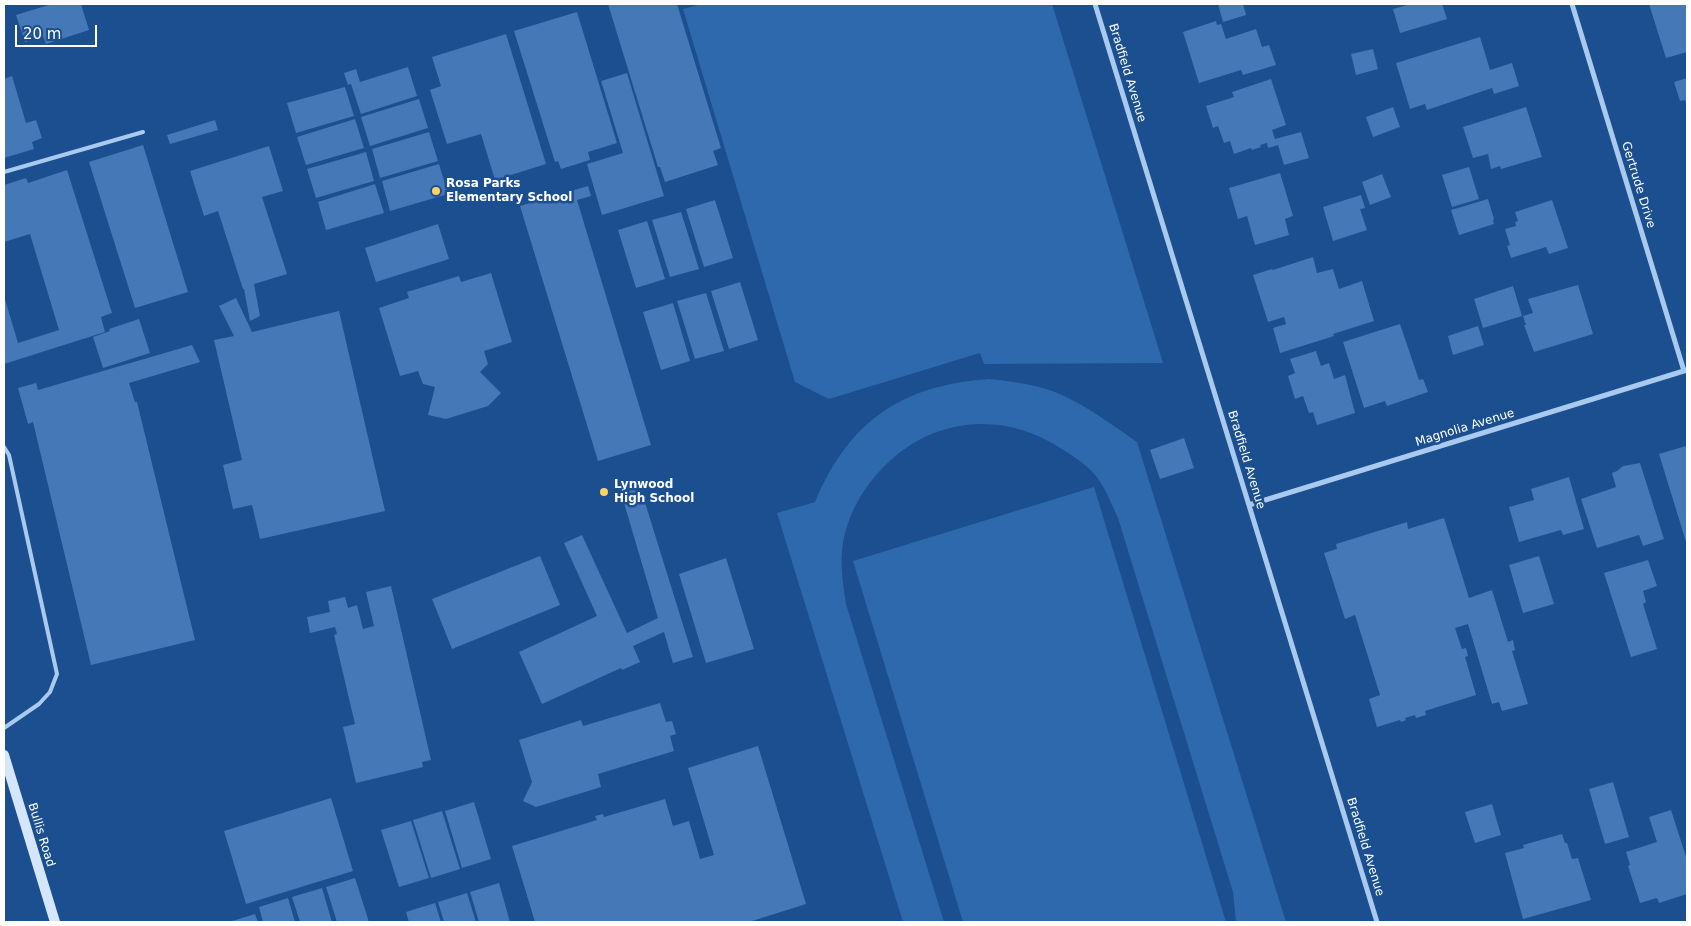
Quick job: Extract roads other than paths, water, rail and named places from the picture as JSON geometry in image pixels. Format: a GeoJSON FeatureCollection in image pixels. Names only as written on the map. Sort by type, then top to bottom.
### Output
{"type":"FeatureCollection","features":[{"type":"Feature","properties":{"kind":"street","name":"Bradfield Avenue"},"geometry":{"type":"LineString","coordinates":[[1095,4],[1377,922]]}},
{"type":"Feature","properties":{"kind":"street","name":"Gertrude Drive"},"geometry":{"type":"LineString","coordinates":[[1572,4],[1686,371]]}},
{"type":"Feature","properties":{"kind":"street","name":"Magnolia Avenue"},"geometry":{"type":"LineString","coordinates":[[1249,506],[1686,371]]}},
{"type":"Feature","properties":{"kind":"street","name":"Bullis Road"},"geometry":{"type":"LineString","coordinates":[[4,755],[55,922]]}},
{"type":"Feature","properties":{"kind":"lane"},"geometry":{"type":"LineString","coordinates":[[4,172],[143,132]]}},
{"type":"Feature","properties":{"kind":"lane"},"geometry":{"type":"LineString","coordinates":[[4,447],[8,455],[57,674],[50,692],[39,704],[4,728]]}},
{"type":"Feature","properties":{"kind":"place","name":"Rosa Parks Elementary School"},"geometry":{"type":"Point","coordinates":[436,191]}},
{"type":"Feature","properties":{"kind":"place","name":"Lynwood High School"},"geometry":{"type":"Point","coordinates":[604,492]}}]}
